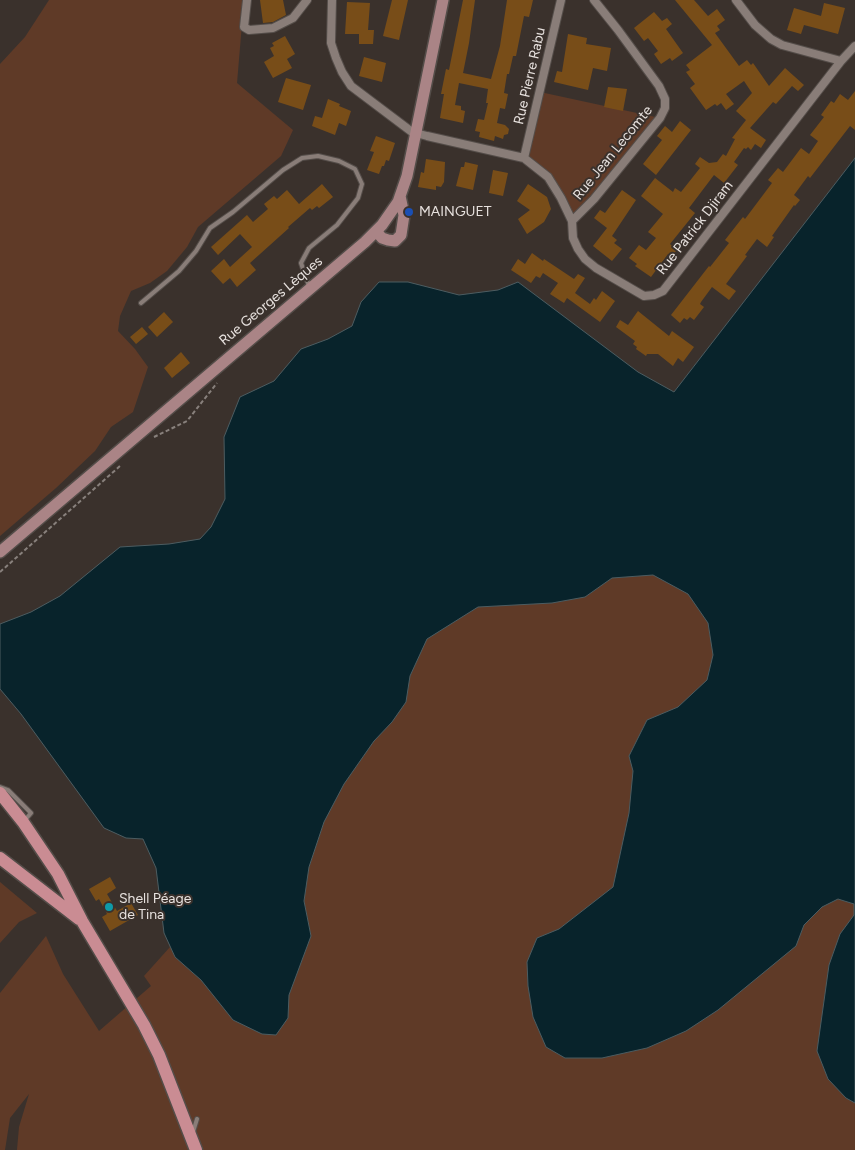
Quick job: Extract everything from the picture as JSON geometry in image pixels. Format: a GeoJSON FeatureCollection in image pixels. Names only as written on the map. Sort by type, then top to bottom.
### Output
{"type":"FeatureCollection","features":[{"type":"Feature","properties":{"kind":"main road","name":"Rue Georges Lèques"},"geometry":{"type":"LineString","coordinates":[[0,552],[376,231],[392,212],[407,176],[443,0]]}},
{"type":"Feature","properties":{"kind":"main road"},"geometry":{"type":"LineString","coordinates":[[376,231],[382,238],[388,240],[395,241],[401,235],[404,215],[400,196]]}},
{"type":"Feature","properties":{"kind":"main road"},"geometry":{"type":"LineString","coordinates":[[0,793],[23,822],[58,874],[82,921],[144,1026],[159,1055],[196,1150]]}},
{"type":"Feature","properties":{"kind":"main road"},"geometry":{"type":"LineString","coordinates":[[0,858],[82,921]]}},
{"type":"Feature","properties":{"kind":"street"},"geometry":{"type":"LineString","coordinates":[[247,0],[244,27],[249,30],[274,28],[294,18],[307,0]]}},
{"type":"Feature","properties":{"kind":"street","name":"Rue Patrick Djiram"},"geometry":{"type":"LineString","coordinates":[[332,0],[331,43],[342,72],[352,86],[407,129],[416,133],[524,158],[548,177],[561,198],[572,221],[573,238],[585,259],[596,268],[644,296],[654,295],[663,291],[840,61],[855,46]]}},
{"type":"Feature","properties":{"kind":"street","name":"Rue Pierre Rabu"},"geometry":{"type":"LineString","coordinates":[[524,158],[560,0]]}},
{"type":"Feature","properties":{"kind":"street","name":"Rue Jean Lecomte"},"geometry":{"type":"LineString","coordinates":[[572,221],[594,199],[660,118],[665,108],[659,86],[594,0]]}},
{"type":"Feature","properties":{"kind":"street"},"geometry":{"type":"LineString","coordinates":[[736,0],[754,24],[771,39],[782,45],[840,61]]}},
{"type":"Feature","properties":{"kind":"lane"},"geometry":{"type":"LineString","coordinates":[[141,303],[179,271],[196,251],[210,228],[233,212],[283,170],[302,158],[318,156],[339,161],[355,169],[362,184],[358,198],[337,224],[309,248],[301,263],[310,288]]}},
{"type":"Feature","properties":{"kind":"lane"},"geometry":{"type":"LineString","coordinates":[[0,787],[8,790],[31,812],[23,822]]}},
{"type":"Feature","properties":{"kind":"lane"},"geometry":{"type":"LineString","coordinates":[[191,1136],[197,1119]]}},
{"type":"Feature","properties":{"kind":"shaded area"},"geometry":{"type":"Polygon","coordinates":[[[49,0],[244,0],[237,83],[293,130],[281,156],[198,227],[187,247],[167,271],[150,283],[131,291],[120,316],[118,331],[135,349],[148,367],[133,412],[111,427],[95,451],[56,488],[0,536],[0,64],[25,37],[49,0]]]}},
{"type":"Feature","properties":{"kind":"shaded area"},"geometry":{"type":"Polygon","coordinates":[[[540,92],[660,118],[572,221],[548,177],[524,158],[540,92]]]}},
{"type":"Feature","properties":{"kind":"shaded area"},"geometry":{"type":"Polygon","coordinates":[[[379,282],[408,282],[459,295],[498,290],[518,282],[855,678],[855,1150],[17,1150],[19,1127],[29,1094],[10,1118],[5,1150],[0,1150],[0,993],[46,936],[63,974],[99,1031],[151,986],[144,976],[170,947],[164,933],[156,868],[143,839],[126,838],[104,828],[21,714],[0,689],[0,624],[31,612],[60,596],[120,547],[169,544],[200,539],[211,527],[225,499],[224,437],[240,397],[274,381],[301,349],[328,339],[352,326],[361,302],[379,282]]]}},
{"type":"Feature","properties":{"kind":"shaded area"},"geometry":{"type":"Polygon","coordinates":[[[0,882],[37,913],[19,922],[0,943],[0,882]]]}},
{"type":"Feature","properties":{"kind":"water"},"geometry":{"type":"Polygon","coordinates":[[[855,158],[855,1103],[846,1098],[828,1079],[817,1051],[829,965],[840,934],[854,915],[854,904],[838,899],[822,907],[804,925],[796,946],[718,1010],[686,1031],[647,1048],[602,1058],[565,1058],[546,1047],[533,1017],[528,986],[527,962],[537,938],[559,929],[613,887],[629,813],[633,771],[629,756],[647,720],[678,707],[707,680],[713,655],[708,623],[688,594],[653,575],[612,578],[585,597],[552,603],[478,607],[427,639],[410,676],[406,702],[392,722],[374,741],[344,784],[324,822],[309,867],[304,901],[311,936],[289,995],[288,1018],[276,1035],[262,1034],[233,1020],[201,980],[175,957],[164,933],[156,868],[143,839],[126,838],[104,828],[21,714],[0,689],[0,624],[31,612],[60,596],[120,547],[169,544],[200,539],[211,527],[225,499],[224,437],[240,397],[274,381],[301,349],[328,339],[352,326],[361,302],[379,282],[408,282],[459,295],[498,290],[518,282],[638,372],[674,392],[855,158]]]}},
{"type":"Feature","properties":{"kind":"building"},"geometry":{"type":"Polygon","coordinates":[[[260,0],[283,0],[286,15],[273,22],[263,23],[260,0]]]}},
{"type":"Feature","properties":{"kind":"building"},"geometry":{"type":"Polygon","coordinates":[[[392,0],[408,0],[399,40],[383,36],[392,0]]]}},
{"type":"Feature","properties":{"kind":"building"},"geometry":{"type":"Polygon","coordinates":[[[463,0],[475,0],[463,73],[491,79],[500,46],[507,0],[533,0],[529,17],[524,16],[516,56],[513,56],[509,74],[507,74],[504,93],[508,94],[505,109],[500,108],[497,123],[505,125],[509,129],[508,134],[504,135],[503,139],[495,136],[494,141],[479,137],[480,132],[475,131],[478,119],[484,120],[488,103],[486,103],[488,89],[459,83],[455,105],[461,106],[461,110],[465,111],[463,123],[440,118],[444,94],[441,94],[446,69],[449,70],[463,0]]]}},
{"type":"Feature","properties":{"kind":"building"},"geometry":{"type":"Polygon","coordinates":[[[675,0],[694,0],[708,16],[717,9],[725,20],[717,26],[720,30],[715,33],[739,66],[747,60],[751,65],[753,63],[769,86],[785,68],[804,85],[798,91],[792,86],[776,104],[773,102],[750,128],[766,140],[761,148],[755,144],[751,150],[748,147],[744,148],[734,162],[738,165],[724,183],[714,175],[689,208],[695,213],[670,244],[677,250],[671,257],[668,254],[651,277],[635,266],[637,264],[629,258],[639,245],[646,250],[656,238],[648,232],[663,214],[641,196],[655,178],[673,192],[675,188],[681,192],[700,168],[695,164],[700,157],[709,163],[717,162],[723,154],[726,156],[735,139],[732,138],[746,120],[736,111],[752,93],[744,81],[726,94],[734,104],[726,110],[721,103],[717,106],[715,104],[706,110],[690,88],[695,84],[686,72],[690,70],[686,65],[712,45],[675,0]]]}},
{"type":"Feature","properties":{"kind":"building"},"geometry":{"type":"Polygon","coordinates":[[[347,2],[370,3],[368,30],[374,30],[373,44],[359,44],[359,34],[345,34],[347,2]]]}},
{"type":"Feature","properties":{"kind":"building"},"geometry":{"type":"Polygon","coordinates":[[[824,3],[845,8],[838,34],[804,25],[801,34],[787,30],[794,8],[821,16],[824,3]]]}},
{"type":"Feature","properties":{"kind":"building"},"geometry":{"type":"Polygon","coordinates":[[[654,12],[662,21],[667,18],[672,24],[666,29],[683,53],[672,61],[670,58],[661,64],[654,54],[658,51],[648,38],[644,41],[634,28],[654,12]]]}},
{"type":"Feature","properties":{"kind":"building"},"geometry":{"type":"Polygon","coordinates":[[[568,34],[587,38],[586,44],[611,48],[607,71],[593,68],[588,90],[554,82],[557,71],[562,72],[568,34]]]}},
{"type":"Feature","properties":{"kind":"building"},"geometry":{"type":"Polygon","coordinates":[[[285,36],[295,54],[287,59],[292,68],[273,78],[264,62],[274,56],[270,48],[274,46],[272,43],[285,36]]]}},
{"type":"Feature","properties":{"kind":"building"},"geometry":{"type":"Polygon","coordinates":[[[364,57],[386,63],[382,82],[359,76],[364,57]]]}},
{"type":"Feature","properties":{"kind":"building"},"geometry":{"type":"Polygon","coordinates":[[[286,78],[311,85],[303,110],[278,102],[286,78]]]}},
{"type":"Feature","properties":{"kind":"building"},"geometry":{"type":"Polygon","coordinates":[[[608,87],[627,89],[623,111],[604,107],[608,87]]]}},
{"type":"Feature","properties":{"kind":"building"},"geometry":{"type":"Polygon","coordinates":[[[855,91],[855,130],[850,126],[810,178],[808,176],[794,195],[800,200],[794,205],[772,236],[774,237],[767,247],[757,239],[745,255],[747,256],[726,284],[736,291],[729,300],[712,287],[700,304],[704,307],[694,320],[690,317],[687,320],[684,318],[680,323],[671,315],[729,243],[725,240],[743,217],[745,219],[772,183],[768,180],[778,168],[783,172],[801,148],[809,154],[818,141],[810,135],[824,117],[821,115],[831,101],[834,103],[840,94],[848,100],[855,91]]]}},
{"type":"Feature","properties":{"kind":"building"},"geometry":{"type":"Polygon","coordinates":[[[328,99],[351,111],[346,126],[339,123],[335,135],[312,126],[315,116],[322,118],[328,99]]]}},
{"type":"Feature","properties":{"kind":"building"},"geometry":{"type":"Polygon","coordinates":[[[680,121],[691,130],[656,175],[643,164],[662,140],[657,136],[665,126],[672,132],[680,121]]]}},
{"type":"Feature","properties":{"kind":"building"},"geometry":{"type":"Polygon","coordinates":[[[376,136],[395,143],[389,161],[386,160],[379,174],[367,170],[374,152],[370,151],[376,136]]]}},
{"type":"Feature","properties":{"kind":"building"},"geometry":{"type":"Polygon","coordinates":[[[426,159],[445,162],[444,182],[441,187],[436,186],[436,190],[418,187],[421,172],[424,173],[426,159]]]}},
{"type":"Feature","properties":{"kind":"building"},"geometry":{"type":"Polygon","coordinates":[[[465,162],[478,165],[473,190],[456,186],[461,167],[464,167],[465,162]]]}},
{"type":"Feature","properties":{"kind":"building"},"geometry":{"type":"Polygon","coordinates":[[[493,170],[508,173],[503,196],[489,193],[493,170]]]}},
{"type":"Feature","properties":{"kind":"building"},"geometry":{"type":"Polygon","coordinates":[[[322,184],[333,197],[319,208],[317,206],[312,210],[310,208],[288,227],[250,263],[256,270],[237,287],[230,278],[223,284],[211,271],[224,259],[230,267],[252,247],[240,234],[218,255],[211,247],[247,215],[253,222],[268,209],[264,204],[274,196],[277,199],[287,190],[299,204],[322,184]]]}},
{"type":"Feature","properties":{"kind":"building"},"geometry":{"type":"Polygon","coordinates":[[[528,184],[547,197],[551,209],[544,222],[527,234],[518,219],[530,210],[517,201],[528,184]]]}},
{"type":"Feature","properties":{"kind":"building"},"geometry":{"type":"Polygon","coordinates":[[[622,190],[636,200],[612,236],[617,240],[614,243],[622,249],[612,261],[593,246],[607,228],[594,218],[600,210],[605,213],[622,190]]]}},
{"type":"Feature","properties":{"kind":"building"},"geometry":{"type":"Polygon","coordinates":[[[532,253],[574,279],[578,274],[585,278],[575,293],[590,304],[594,298],[596,300],[602,291],[615,301],[600,322],[567,298],[564,303],[550,294],[558,283],[543,273],[540,278],[536,276],[531,283],[511,270],[518,259],[525,264],[532,253]]]}},
{"type":"Feature","properties":{"kind":"building"},"geometry":{"type":"Polygon","coordinates":[[[638,311],[669,336],[672,331],[694,347],[683,362],[678,358],[673,366],[658,354],[647,354],[646,356],[636,349],[637,347],[633,344],[635,341],[616,327],[620,320],[628,325],[638,311]]]}},
{"type":"Feature","properties":{"kind":"building"},"geometry":{"type":"Polygon","coordinates":[[[164,312],[173,322],[157,337],[148,327],[164,312]]]}},
{"type":"Feature","properties":{"kind":"building"},"geometry":{"type":"Polygon","coordinates":[[[142,327],[148,334],[136,344],[130,337],[142,327]]]}},
{"type":"Feature","properties":{"kind":"building"},"geometry":{"type":"Polygon","coordinates":[[[181,352],[190,363],[172,378],[164,368],[181,352]]]}},
{"type":"Feature","properties":{"kind":"building","name":"Shell Péage de Tina"},"geometry":{"type":"Polygon","coordinates":[[[110,877],[116,888],[107,894],[117,911],[131,903],[138,915],[110,931],[102,917],[107,914],[99,899],[96,901],[89,889],[110,877]]]}},
{"type":"Feature","properties":{"kind":"place","name":"MAINGUET"},"geometry":{"type":"Point","coordinates":[409,212]}},
{"type":"Feature","properties":{"kind":"place","name":"Shell Péage de Tina"},"geometry":{"type":"Point","coordinates":[109,907]}}]}
